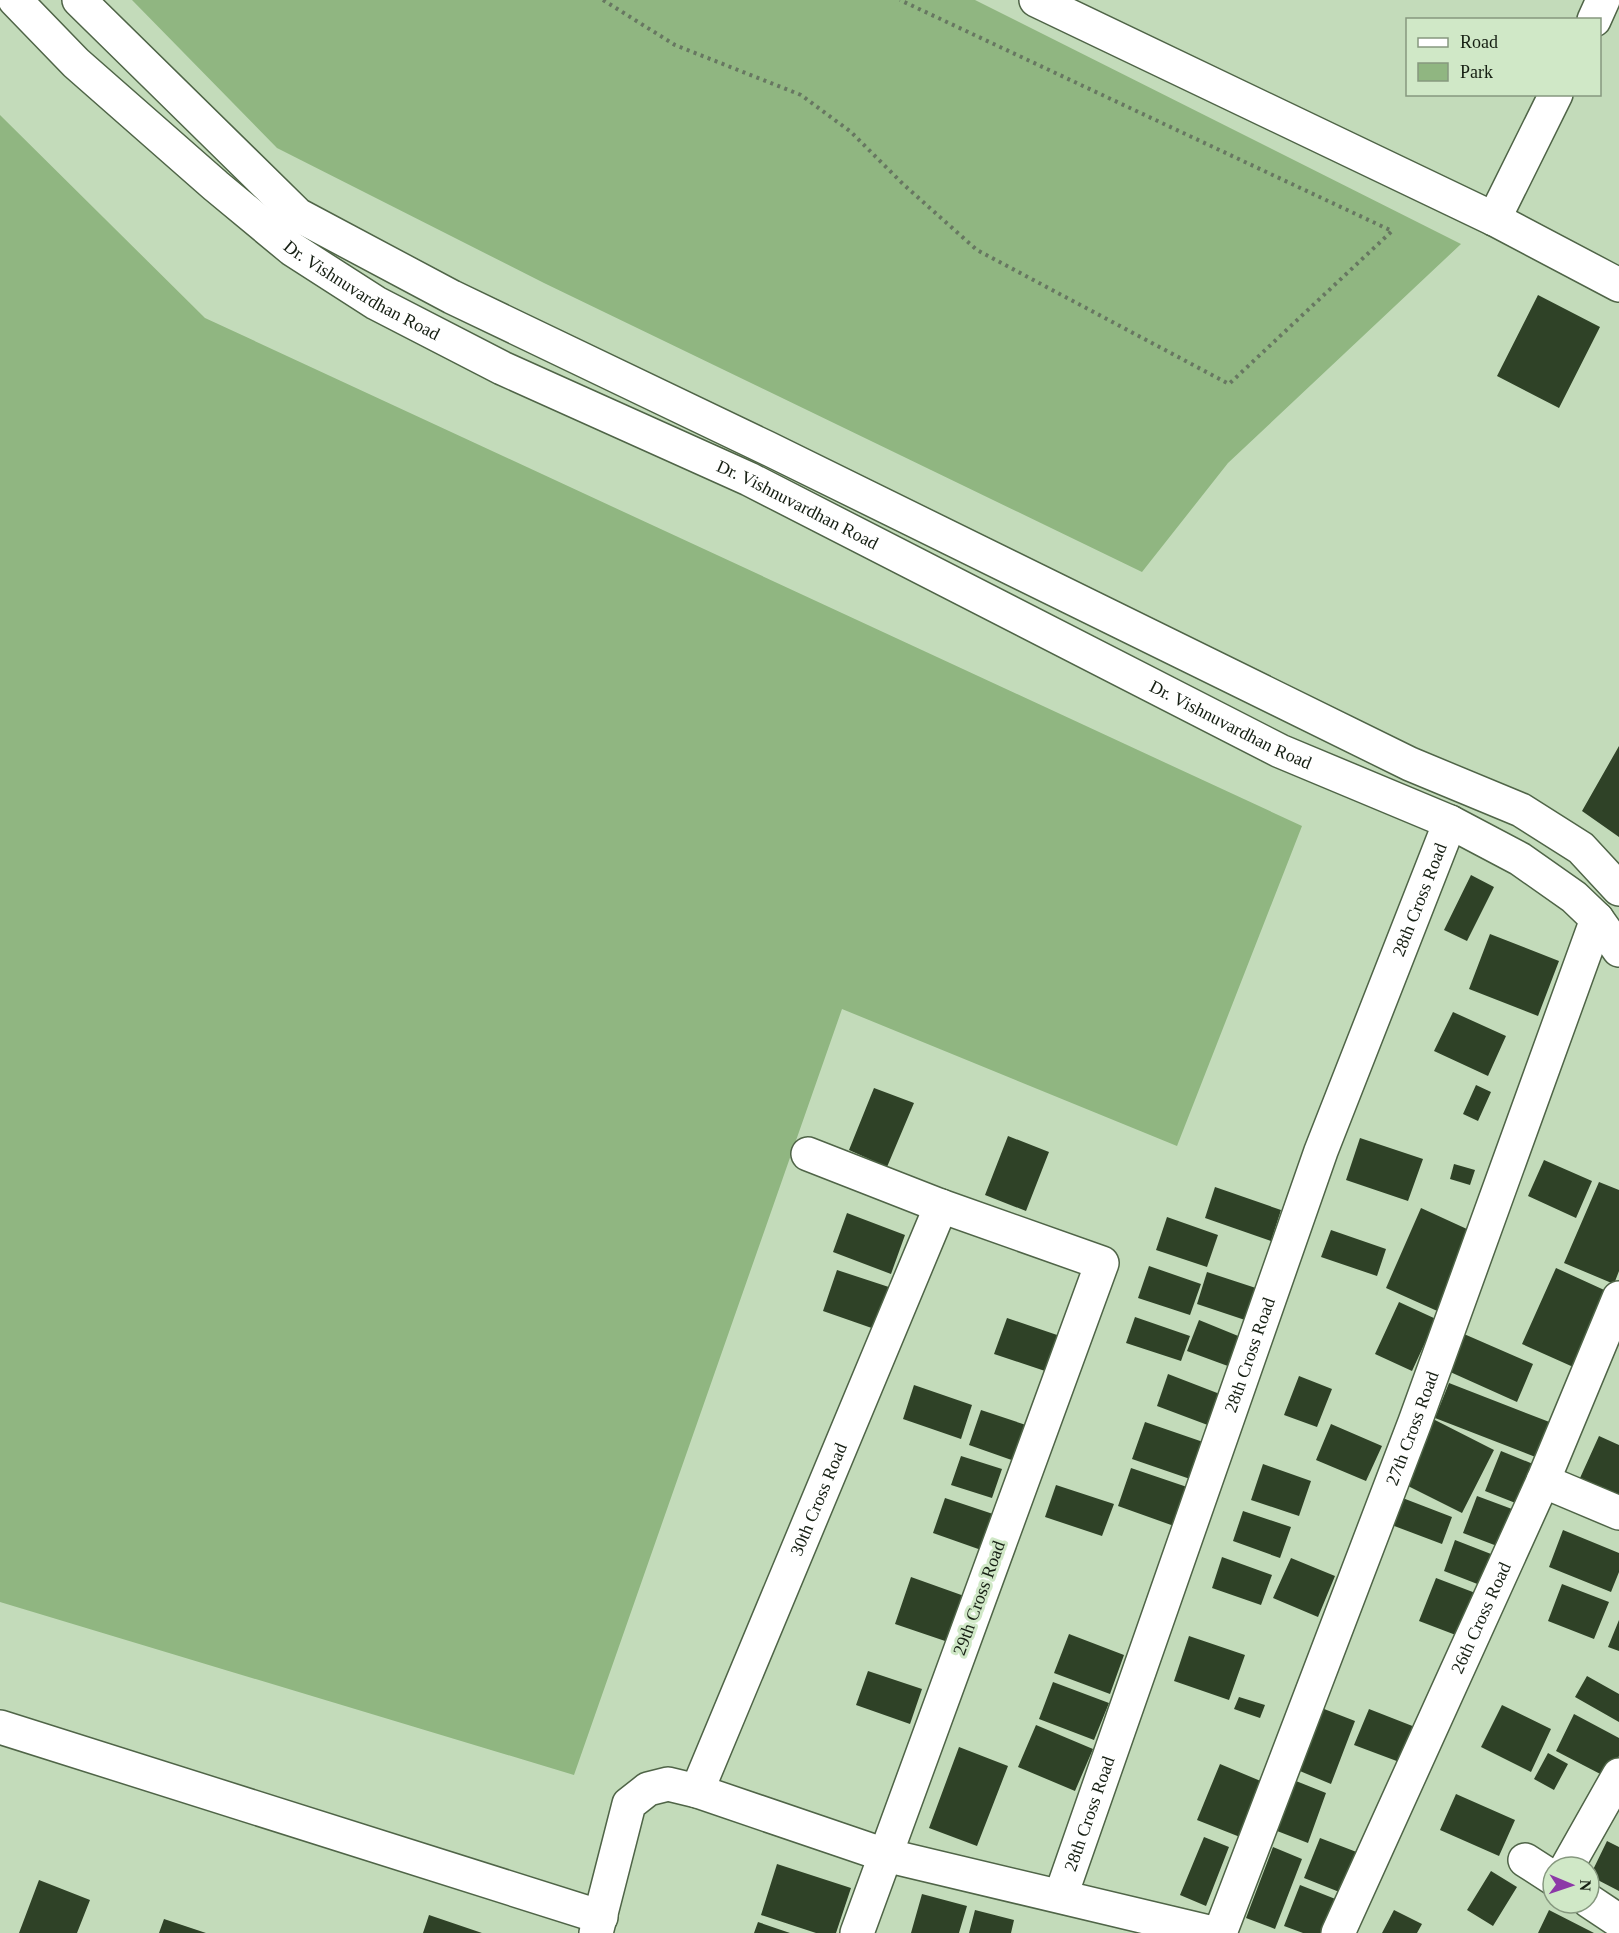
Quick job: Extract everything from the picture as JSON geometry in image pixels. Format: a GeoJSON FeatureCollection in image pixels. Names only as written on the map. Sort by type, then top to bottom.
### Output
{"type":"FeatureCollection","features":[{"type":"Feature","properties":{"kind":"street","name":"Dr. Vishnuvardhan Road"},"geometry":{"type":"LineString","coordinates":[[15,0],[76,63],[216,186],[292,249],[376,303],[502,368],[749,479],[1280,751],[1450,822],[1520,859],[1574,897],[1597,920],[1619,950]]}},
{"type":"Feature","properties":{"kind":"street","name":"Dr. Vishnuvardhan Road"},"geometry":{"type":"LineString","coordinates":[[79,0],[298,215],[452,297],[767,448],[1400,759],[1521,810],[1581,848],[1619,889]]}},
{"type":"Feature","properties":{"kind":"street"},"geometry":{"type":"LineString","coordinates":[[1036,0],[1494,219],[1619,285]]}},
{"type":"Feature","properties":{"kind":"street"},"geometry":{"type":"LineString","coordinates":[[1595,18],[1603,0]]}},
{"type":"Feature","properties":{"kind":"street"},"geometry":{"type":"LineString","coordinates":[[1494,219],[1555,96]]}},
{"type":"Feature","properties":{"kind":"street","name":"28th Cross Road"},"geometry":{"type":"LineString","coordinates":[[1061,1895],[1321,1151],[1450,822]]}},
{"type":"Feature","properties":{"kind":"street","name":"27th Cross Road"},"geometry":{"type":"LineString","coordinates":[[1220,1933],[1415,1422],[1597,920]]}},
{"type":"Feature","properties":{"kind":"street"},"geometry":{"type":"LineString","coordinates":[[808,1154],[941,1206]]}},
{"type":"Feature","properties":{"kind":"street","name":"29th Cross Road"},"geometry":{"type":"LineString","coordinates":[[858,1933],[1102,1263],[941,1206]]}},
{"type":"Feature","properties":{"kind":"street","name":"30th Cross Road"},"geometry":{"type":"LineString","coordinates":[[697,1791],[941,1206]]}},
{"type":"Feature","properties":{"kind":"street","name":"26th Cross Road"},"geometry":{"type":"LineString","coordinates":[[1338,1933],[1543,1481],[1619,1298]]}},
{"type":"Feature","properties":{"kind":"street"},"geometry":{"type":"LineString","coordinates":[[1543,1481],[1619,1513]]}},
{"type":"Feature","properties":{"kind":"street"},"geometry":{"type":"LineString","coordinates":[[0,1726],[598,1925],[629,1804],[648,1789],[668,1784],[697,1791],[885,1855],[1061,1895],[1213,1933]]}},
{"type":"Feature","properties":{"kind":"street"},"geometry":{"type":"LineString","coordinates":[[1574,1855],[1619,1775]]}},
{"type":"Feature","properties":{"kind":"street"},"geometry":{"type":"LineString","coordinates":[[1525,1860],[1541,1870]]}},
{"type":"Feature","properties":{"kind":"street"},"geometry":{"type":"LineString","coordinates":[[1601,1909],[1619,1921]]}},
{"type":"Feature","properties":{"kind":"path"},"geometry":{"type":"LineString","coordinates":[[603,0],[675,45],[801,95],[851,132],[977,250],[1229,384],[1392,231],[900,0]]}},
{"type":"Feature","properties":{"kind":"green space"},"geometry":{"type":"Polygon","coordinates":[[[132,0],[975,0],[1461,244],[1228,463],[1142,572],[544,283],[277,148],[132,0]]]}},
{"type":"Feature","properties":{"kind":"green space"},"geometry":{"type":"Polygon","coordinates":[[[0,115],[205,318],[1302,826],[1177,1146],[842,1009],[574,1775],[0,1602],[0,115]]]}},
{"type":"Feature","properties":{"kind":"building"},"geometry":{"type":"Polygon","coordinates":[[[1538,295],[1600,327],[1559,408],[1497,376],[1538,295]]]}},
{"type":"Feature","properties":{"kind":"building"},"geometry":{"type":"Polygon","coordinates":[[[1619,746],[1619,837],[1582,811],[1619,746]]]}},
{"type":"Feature","properties":{"kind":"building"},"geometry":{"type":"Polygon","coordinates":[[[1471,875],[1494,887],[1467,941],[1444,930],[1471,875]]]}},
{"type":"Feature","properties":{"kind":"building"},"geometry":{"type":"Polygon","coordinates":[[[1490,934],[1559,961],[1538,1016],[1469,989],[1490,934]]]}},
{"type":"Feature","properties":{"kind":"building"},"geometry":{"type":"Polygon","coordinates":[[[1453,1012],[1506,1036],[1488,1076],[1434,1051],[1453,1012]]]}},
{"type":"Feature","properties":{"kind":"building"},"geometry":{"type":"Polygon","coordinates":[[[1476,1085],[1491,1092],[1478,1121],[1463,1114],[1476,1085]]]}},
{"type":"Feature","properties":{"kind":"building"},"geometry":{"type":"Polygon","coordinates":[[[874,1088],[914,1103],[887,1167],[849,1150],[874,1088]]]}},
{"type":"Feature","properties":{"kind":"building"},"geometry":{"type":"Polygon","coordinates":[[[1008,1136],[1049,1152],[1026,1211],[985,1195],[1008,1136]]]}},
{"type":"Feature","properties":{"kind":"building"},"geometry":{"type":"Polygon","coordinates":[[[1360,1138],[1423,1159],[1408,1201],[1346,1180],[1360,1138]]]}},
{"type":"Feature","properties":{"kind":"building"},"geometry":{"type":"Polygon","coordinates":[[[1544,1160],[1592,1181],[1576,1218],[1528,1196],[1544,1160]]]}},
{"type":"Feature","properties":{"kind":"building"},"geometry":{"type":"Polygon","coordinates":[[[1454,1164],[1475,1170],[1470,1185],[1450,1179],[1454,1164]]]}},
{"type":"Feature","properties":{"kind":"building"},"geometry":{"type":"Polygon","coordinates":[[[1599,1182],[1619,1190],[1619,1271],[1614,1284],[1564,1263],[1599,1182]]]}},
{"type":"Feature","properties":{"kind":"building"},"geometry":{"type":"Polygon","coordinates":[[[1215,1187],[1281,1210],[1271,1241],[1205,1218],[1215,1187]]]}},
{"type":"Feature","properties":{"kind":"building"},"geometry":{"type":"Polygon","coordinates":[[[1421,1208],[1480,1235],[1444,1314],[1386,1288],[1421,1208]]]}},
{"type":"Feature","properties":{"kind":"building"},"geometry":{"type":"Polygon","coordinates":[[[847,1213],[905,1235],[891,1274],[833,1252],[847,1213]]]}},
{"type":"Feature","properties":{"kind":"building"},"geometry":{"type":"Polygon","coordinates":[[[1167,1217],[1218,1235],[1207,1267],[1156,1250],[1167,1217]]]}},
{"type":"Feature","properties":{"kind":"building"},"geometry":{"type":"Polygon","coordinates":[[[1331,1230],[1386,1249],[1377,1276],[1321,1257],[1331,1230]]]}},
{"type":"Feature","properties":{"kind":"building"},"geometry":{"type":"Polygon","coordinates":[[[1149,1266],[1201,1284],[1190,1315],[1138,1298],[1149,1266]]]}},
{"type":"Feature","properties":{"kind":"building"},"geometry":{"type":"Polygon","coordinates":[[[1556,1268],[1613,1294],[1580,1370],[1522,1344],[1556,1268]]]}},
{"type":"Feature","properties":{"kind":"building"},"geometry":{"type":"Polygon","coordinates":[[[837,1270],[901,1291],[886,1333],[823,1311],[837,1270]]]}},
{"type":"Feature","properties":{"kind":"building"},"geometry":{"type":"Polygon","coordinates":[[[1207,1272],[1268,1292],[1257,1324],[1197,1304],[1207,1272]]]}},
{"type":"Feature","properties":{"kind":"building"},"geometry":{"type":"Polygon","coordinates":[[[1399,1302],[1436,1319],[1412,1371],[1375,1354],[1399,1302]]]}},
{"type":"Feature","properties":{"kind":"building"},"geometry":{"type":"Polygon","coordinates":[[[1135,1317],[1190,1336],[1181,1361],[1126,1343],[1135,1317]]]}},
{"type":"Feature","properties":{"kind":"building"},"geometry":{"type":"Polygon","coordinates":[[[1007,1318],[1063,1337],[1051,1373],[994,1354],[1007,1318]]]}},
{"type":"Feature","properties":{"kind":"building"},"geometry":{"type":"Polygon","coordinates":[[[1199,1320],[1248,1340],[1236,1369],[1187,1351],[1199,1320]]]}},
{"type":"Feature","properties":{"kind":"building"},"geometry":{"type":"Polygon","coordinates":[[[1464,1334],[1533,1364],[1517,1402],[1448,1371],[1464,1334]]]}},
{"type":"Feature","properties":{"kind":"building"},"geometry":{"type":"Polygon","coordinates":[[[1168,1374],[1225,1396],[1213,1427],[1157,1406],[1168,1374]]]}},
{"type":"Feature","properties":{"kind":"building"},"geometry":{"type":"Polygon","coordinates":[[[1299,1376],[1332,1389],[1317,1427],[1284,1415],[1299,1376]]]}},
{"type":"Feature","properties":{"kind":"building"},"geometry":{"type":"Polygon","coordinates":[[[1449,1383],[1552,1423],[1538,1458],[1435,1418],[1449,1383]]]}},
{"type":"Feature","properties":{"kind":"building"},"geometry":{"type":"Polygon","coordinates":[[[914,1385],[972,1405],[961,1439],[903,1419],[914,1385]]]}},
{"type":"Feature","properties":{"kind":"building"},"geometry":{"type":"Polygon","coordinates":[[[981,1410],[1032,1427],[1020,1463],[969,1445],[981,1410]]]}},
{"type":"Feature","properties":{"kind":"building"},"geometry":{"type":"Polygon","coordinates":[[[1433,1419],[1494,1450],[1462,1513],[1402,1483],[1433,1419]]]}},
{"type":"Feature","properties":{"kind":"building"},"geometry":{"type":"Polygon","coordinates":[[[1145,1422],[1206,1443],[1193,1480],[1132,1459],[1145,1422]]]}},
{"type":"Feature","properties":{"kind":"building"},"geometry":{"type":"Polygon","coordinates":[[[1331,1424],[1382,1446],[1366,1481],[1316,1460],[1331,1424]]]}},
{"type":"Feature","properties":{"kind":"building"},"geometry":{"type":"Polygon","coordinates":[[[1599,1436],[1619,1445],[1619,1495],[1580,1478],[1599,1436]]]}},
{"type":"Feature","properties":{"kind":"building"},"geometry":{"type":"Polygon","coordinates":[[[1501,1451],[1533,1464],[1518,1504],[1485,1491],[1501,1451]]]}},
{"type":"Feature","properties":{"kind":"building"},"geometry":{"type":"Polygon","coordinates":[[[961,1456],[1002,1469],[992,1498],[951,1485],[961,1456]]]}},
{"type":"Feature","properties":{"kind":"building"},"geometry":{"type":"Polygon","coordinates":[[[1263,1464],[1311,1481],[1299,1516],[1251,1500],[1263,1464]]]}},
{"type":"Feature","properties":{"kind":"building"},"geometry":{"type":"Polygon","coordinates":[[[1131,1468],[1187,1487],[1174,1526],[1118,1506],[1131,1468]]]}},
{"type":"Feature","properties":{"kind":"building"},"geometry":{"type":"Polygon","coordinates":[[[1056,1485],[1114,1504],[1102,1536],[1045,1517],[1056,1485]]]}},
{"type":"Feature","properties":{"kind":"building"},"geometry":{"type":"Polygon","coordinates":[[[1477,1496],[1512,1509],[1497,1546],[1463,1533],[1477,1496]]]}},
{"type":"Feature","properties":{"kind":"building"},"geometry":{"type":"Polygon","coordinates":[[[1400,1497],[1452,1517],[1442,1544],[1389,1524],[1400,1497]]]}},
{"type":"Feature","properties":{"kind":"building"},"geometry":{"type":"Polygon","coordinates":[[[945,1498],[996,1515],[984,1551],[933,1533],[945,1498]]]}},
{"type":"Feature","properties":{"kind":"building"},"geometry":{"type":"Polygon","coordinates":[[[1243,1511],[1291,1527],[1280,1558],[1233,1541],[1243,1511]]]}},
{"type":"Feature","properties":{"kind":"building"},"geometry":{"type":"Polygon","coordinates":[[[1563,1530],[1619,1553],[1619,1572],[1611,1592],[1549,1567],[1563,1530]]]}},
{"type":"Feature","properties":{"kind":"building"},"geometry":{"type":"Polygon","coordinates":[[[1455,1540],[1491,1554],[1480,1585],[1444,1571],[1455,1540]]]}},
{"type":"Feature","properties":{"kind":"building"},"geometry":{"type":"Polygon","coordinates":[[[1222,1557],[1272,1575],[1261,1605],[1212,1588],[1222,1557]]]}},
{"type":"Feature","properties":{"kind":"building"},"geometry":{"type":"Polygon","coordinates":[[[1291,1558],[1335,1576],[1318,1617],[1273,1598],[1291,1558]]]}},
{"type":"Feature","properties":{"kind":"building"},"geometry":{"type":"Polygon","coordinates":[[[911,1577],[967,1597],[951,1643],[895,1624],[911,1577]]]}},
{"type":"Feature","properties":{"kind":"building"},"geometry":{"type":"Polygon","coordinates":[[[1436,1578],[1478,1594],[1461,1637],[1419,1621],[1436,1578]]]}},
{"type":"Feature","properties":{"kind":"building"},"geometry":{"type":"Polygon","coordinates":[[[1562,1584],[1609,1602],[1594,1639],[1548,1621],[1562,1584]]]}},
{"type":"Feature","properties":{"kind":"building"},"geometry":{"type":"Polygon","coordinates":[[[1619,1620],[1619,1651],[1608,1647],[1619,1620]]]}},
{"type":"Feature","properties":{"kind":"building"},"geometry":{"type":"Polygon","coordinates":[[[1069,1634],[1124,1655],[1110,1694],[1054,1673],[1069,1634]]]}},
{"type":"Feature","properties":{"kind":"building"},"geometry":{"type":"Polygon","coordinates":[[[1189,1636],[1245,1655],[1229,1700],[1174,1681],[1189,1636]]]}},
{"type":"Feature","properties":{"kind":"building"},"geometry":{"type":"Polygon","coordinates":[[[868,1671],[922,1689],[910,1724],[856,1705],[868,1671]]]}},
{"type":"Feature","properties":{"kind":"building"},"geometry":{"type":"Polygon","coordinates":[[[1587,1676],[1619,1694],[1619,1722],[1575,1697],[1587,1676]]]}},
{"type":"Feature","properties":{"kind":"building"},"geometry":{"type":"Polygon","coordinates":[[[1053,1682],[1109,1703],[1094,1740],[1039,1719],[1053,1682]]]}},
{"type":"Feature","properties":{"kind":"building"},"geometry":{"type":"Polygon","coordinates":[[[1239,1697],[1265,1705],[1260,1718],[1234,1709],[1239,1697]]]}},
{"type":"Feature","properties":{"kind":"building"},"geometry":{"type":"Polygon","coordinates":[[[1502,1705],[1551,1729],[1531,1772],[1481,1747],[1502,1705]]]}},
{"type":"Feature","properties":{"kind":"building"},"geometry":{"type":"Polygon","coordinates":[[[1319,1707],[1355,1721],[1331,1784],[1295,1769],[1319,1707]]]}},
{"type":"Feature","properties":{"kind":"building"},"geometry":{"type":"Polygon","coordinates":[[[1369,1709],[1415,1727],[1402,1763],[1354,1745],[1369,1709]]]}},
{"type":"Feature","properties":{"kind":"building"},"geometry":{"type":"Polygon","coordinates":[[[1574,1714],[1619,1738],[1619,1756],[1608,1778],[1556,1751],[1574,1714]]]}},
{"type":"Feature","properties":{"kind":"building"},"geometry":{"type":"Polygon","coordinates":[[[1036,1725],[1093,1749],[1075,1791],[1018,1767],[1036,1725]]]}},
{"type":"Feature","properties":{"kind":"building"},"geometry":{"type":"Polygon","coordinates":[[[959,1747],[1008,1766],[977,1846],[929,1828],[959,1747]]]}},
{"type":"Feature","properties":{"kind":"building"},"geometry":{"type":"Polygon","coordinates":[[[1548,1753],[1568,1764],[1554,1790],[1534,1779],[1548,1753]]]}},
{"type":"Feature","properties":{"kind":"building"},"geometry":{"type":"Polygon","coordinates":[[[1220,1764],[1263,1782],[1240,1837],[1197,1820],[1220,1764]]]}},
{"type":"Feature","properties":{"kind":"building"},"geometry":{"type":"Polygon","coordinates":[[[1291,1779],[1326,1793],[1308,1843],[1272,1829],[1291,1779]]]}},
{"type":"Feature","properties":{"kind":"building"},"geometry":{"type":"Polygon","coordinates":[[[1456,1794],[1515,1820],[1499,1856],[1440,1830],[1456,1794]]]}},
{"type":"Feature","properties":{"kind":"building"},"geometry":{"type":"Polygon","coordinates":[[[1204,1837],[1229,1847],[1206,1906],[1180,1895],[1204,1837]]]}},
{"type":"Feature","properties":{"kind":"building"},"geometry":{"type":"Polygon","coordinates":[[[1320,1838],[1367,1856],[1352,1897],[1304,1878],[1320,1838]]]}},
{"type":"Feature","properties":{"kind":"building"},"geometry":{"type":"Polygon","coordinates":[[[1607,1841],[1619,1847],[1619,1891],[1601,1882],[1600,1855],[1607,1841]]]}},
{"type":"Feature","properties":{"kind":"building"},"geometry":{"type":"Polygon","coordinates":[[[1273,1847],[1302,1859],[1275,1929],[1246,1918],[1273,1847]]]}},
{"type":"Feature","properties":{"kind":"building"},"geometry":{"type":"Polygon","coordinates":[[[777,1864],[851,1888],[836,1933],[816,1933],[761,1915],[777,1864]]]}},
{"type":"Feature","properties":{"kind":"building"},"geometry":{"type":"Polygon","coordinates":[[[1491,1871],[1517,1887],[1493,1926],[1467,1910],[1491,1871]]]}},
{"type":"Feature","properties":{"kind":"building"},"geometry":{"type":"Polygon","coordinates":[[[39,1880],[90,1900],[77,1933],[19,1933],[39,1880]]]}},
{"type":"Feature","properties":{"kind":"building"},"geometry":{"type":"Polygon","coordinates":[[[1300,1885],[1343,1902],[1331,1933],[1303,1933],[1284,1926],[1300,1885]]]}},
{"type":"Feature","properties":{"kind":"building"},"geometry":{"type":"Polygon","coordinates":[[[922,1894],[967,1906],[959,1933],[911,1933],[922,1894]]]}},
{"type":"Feature","properties":{"kind":"building"},"geometry":{"type":"Polygon","coordinates":[[[975,1910],[1014,1920],[1011,1933],[969,1933],[975,1910]]]}},
{"type":"Feature","properties":{"kind":"building"},"geometry":{"type":"Polygon","coordinates":[[[1394,1910],[1422,1924],[1417,1933],[1382,1933],[1394,1910]]]}},
{"type":"Feature","properties":{"kind":"building"},"geometry":{"type":"Polygon","coordinates":[[[429,1915],[482,1933],[423,1933],[429,1915]]]}},
{"type":"Feature","properties":{"kind":"building"},"geometry":{"type":"Polygon","coordinates":[[[1547,1915],[1559,1915],[1594,1933],[1538,1933],[1547,1915]]]}},
{"type":"Feature","properties":{"kind":"building"},"geometry":{"type":"Polygon","coordinates":[[[164,1919],[206,1933],[159,1933],[164,1919]]]}},
{"type":"Feature","properties":{"kind":"building"},"geometry":{"type":"Polygon","coordinates":[[[758,1922],[790,1933],[754,1933],[758,1922]]]}}]}
